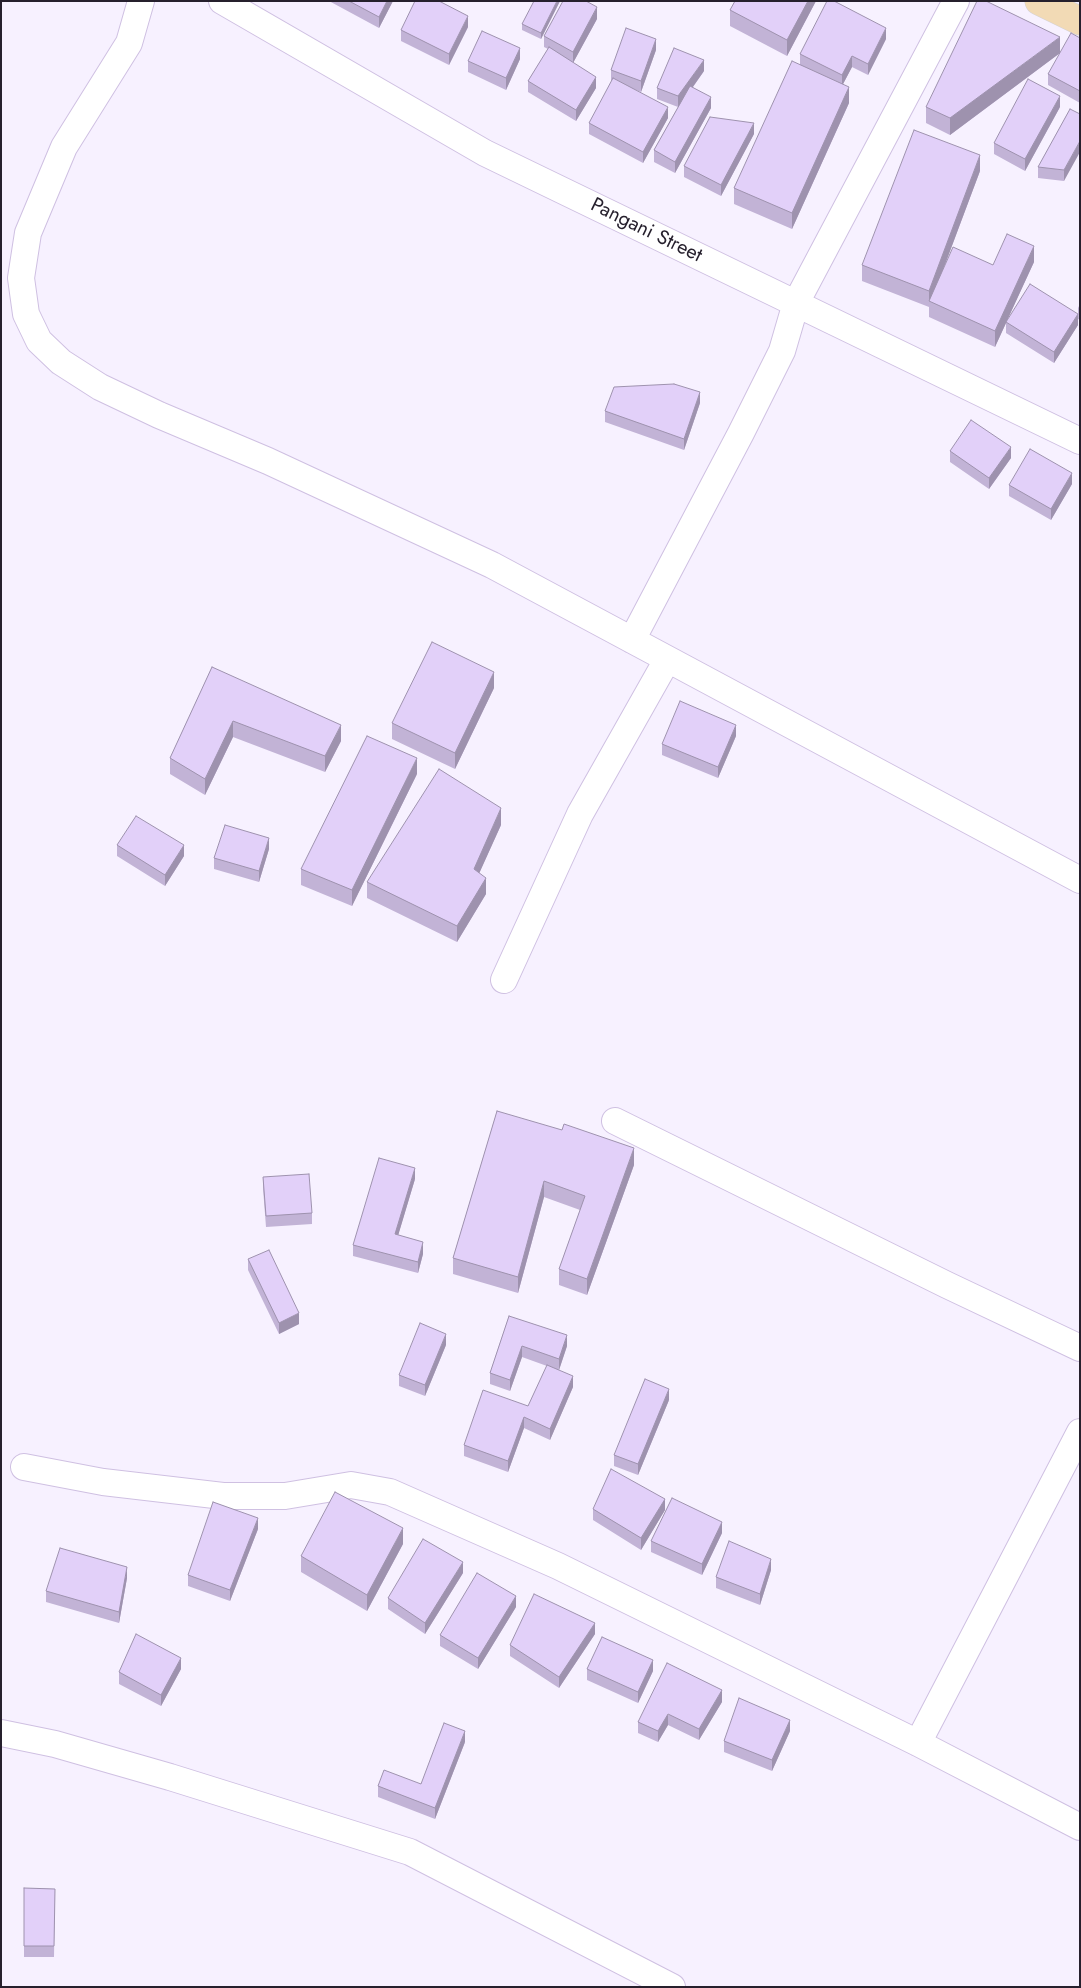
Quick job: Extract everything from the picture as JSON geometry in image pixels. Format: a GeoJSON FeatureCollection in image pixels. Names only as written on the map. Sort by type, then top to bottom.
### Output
{"type":"FeatureCollection","features":[{"type":"Feature","properties":{"kind":"main road"},"geometry":{"type":"LineString","coordinates":[[1039,1],[1080,21]]}},
{"type":"Feature","properties":{"kind":"street"},"geometry":{"type":"LineString","coordinates":[[141,1],[130,43],[64,147],[28,233],[21,278],[26,314],[39,341],[62,362],[100,387],[159,415],[268,461],[492,565],[666,660],[1080,880]]}},
{"type":"Feature","properties":{"kind":"street","name":"Pangani Street"},"geometry":{"type":"LineString","coordinates":[[222,1],[485,153],[1080,441]]}},
{"type":"Feature","properties":{"kind":"street"},"geometry":{"type":"LineString","coordinates":[[632,640],[782,351],[796,304],[956,1]]}},
{"type":"Feature","properties":{"kind":"street"},"geometry":{"type":"LineString","coordinates":[[504,980],[580,814],[666,660]]}},
{"type":"Feature","properties":{"kind":"street"},"geometry":{"type":"LineString","coordinates":[[615,1121],[955,1289],[1080,1348]]}},
{"type":"Feature","properties":{"kind":"street"},"geometry":{"type":"LineString","coordinates":[[918,1743],[1080,1432]]}},
{"type":"Feature","properties":{"kind":"street"},"geometry":{"type":"LineString","coordinates":[[24,1467],[103,1482],[223,1496],[285,1496],[351,1486],[390,1492],[558,1566],[918,1743],[1080,1827]]}},
{"type":"Feature","properties":{"kind":"street"},"geometry":{"type":"LineString","coordinates":[[1,1733],[55,1744],[170,1777],[410,1852],[672,1987]]}},
{"type":"Feature","properties":{"kind":"building"},"geometry":{"type":"Polygon","coordinates":[[[349,1],[387,1],[379,17],[349,1]]]}},
{"type":"Feature","properties":{"kind":"building"},"geometry":{"type":"Polygon","coordinates":[[[415,1],[439,1],[468,16],[449,54],[401,30],[415,1]]]}},
{"type":"Feature","properties":{"kind":"building"},"geometry":{"type":"Polygon","coordinates":[[[534,1],[557,1],[541,33],[522,24],[534,1]]]}},
{"type":"Feature","properties":{"kind":"building"},"geometry":{"type":"Polygon","coordinates":[[[563,1],[586,1],[597,7],[573,52],[544,36],[563,1]]]}},
{"type":"Feature","properties":{"kind":"building"},"geometry":{"type":"Polygon","coordinates":[[[735,1],[808,1],[787,40],[730,10],[735,1]]]}},
{"type":"Feature","properties":{"kind":"building"},"geometry":{"type":"Polygon","coordinates":[[[827,1],[834,1],[886,28],[868,64],[852,56],[842,75],[800,54],[827,1]]]}},
{"type":"Feature","properties":{"kind":"building"},"geometry":{"type":"Polygon","coordinates":[[[977,1],[986,1],[1060,37],[950,118],[926,107],[977,1]]]}},
{"type":"Feature","properties":{"kind":"building"},"geometry":{"type":"Polygon","coordinates":[[[626,28],[656,39],[641,81],[611,70],[626,28]]]}},
{"type":"Feature","properties":{"kind":"building"},"geometry":{"type":"Polygon","coordinates":[[[482,31],[520,48],[506,78],[468,61],[482,31]]]}},
{"type":"Feature","properties":{"kind":"building"},"geometry":{"type":"Polygon","coordinates":[[[1071,33],[1080,38],[1080,91],[1048,74],[1071,33]]]}},
{"type":"Feature","properties":{"kind":"building"},"geometry":{"type":"Polygon","coordinates":[[[549,47],[596,77],[576,110],[528,81],[549,47]]]}},
{"type":"Feature","properties":{"kind":"building"},"geometry":{"type":"Polygon","coordinates":[[[674,48],[704,60],[678,96],[657,88],[674,48]]]}},
{"type":"Feature","properties":{"kind":"building"},"geometry":{"type":"Polygon","coordinates":[[[792,61],[849,87],[792,213],[734,188],[792,61]]]}},
{"type":"Feature","properties":{"kind":"building"},"geometry":{"type":"Polygon","coordinates":[[[613,78],[668,107],[643,152],[589,123],[613,78]]]}},
{"type":"Feature","properties":{"kind":"building"},"geometry":{"type":"Polygon","coordinates":[[[1028,79],[1060,96],[1025,159],[994,143],[1028,79]]]}},
{"type":"Feature","properties":{"kind":"building"},"geometry":{"type":"Polygon","coordinates":[[[690,86],[711,97],[675,162],[654,150],[690,86]]]}},
{"type":"Feature","properties":{"kind":"building"},"geometry":{"type":"Polygon","coordinates":[[[1070,109],[1080,114],[1080,141],[1064,170],[1038,167],[1070,109]]]}},
{"type":"Feature","properties":{"kind":"building"},"geometry":{"type":"Polygon","coordinates":[[[710,117],[754,123],[721,185],[684,166],[710,117]]]}},
{"type":"Feature","properties":{"kind":"building"},"geometry":{"type":"Polygon","coordinates":[[[914,130],[980,155],[929,291],[862,265],[914,130]]]}},
{"type":"Feature","properties":{"kind":"building"},"geometry":{"type":"Polygon","coordinates":[[[1007,234],[1034,246],[995,331],[929,301],[953,247],[993,265],[1007,234]]]}},
{"type":"Feature","properties":{"kind":"building"},"geometry":{"type":"Polygon","coordinates":[[[1030,284],[1078,314],[1054,352],[1006,322],[1030,284]]]}},
{"type":"Feature","properties":{"kind":"building"},"geometry":{"type":"Polygon","coordinates":[[[674,384],[700,392],[684,439],[605,411],[614,387],[674,384]]]}},
{"type":"Feature","properties":{"kind":"building"},"geometry":{"type":"Polygon","coordinates":[[[971,420],[1011,447],[989,478],[950,451],[971,420]]]}},
{"type":"Feature","properties":{"kind":"building"},"geometry":{"type":"Polygon","coordinates":[[[1030,449],[1072,473],[1051,509],[1009,485],[1030,449]]]}},
{"type":"Feature","properties":{"kind":"building"},"geometry":{"type":"Polygon","coordinates":[[[432,642],[494,672],[455,753],[392,723],[432,642]]]}},
{"type":"Feature","properties":{"kind":"building"},"geometry":{"type":"Polygon","coordinates":[[[212,667],[341,725],[325,756],[233,721],[205,779],[170,758],[212,667]]]}},
{"type":"Feature","properties":{"kind":"building"},"geometry":{"type":"Polygon","coordinates":[[[680,701],[736,725],[718,767],[662,744],[680,701]]]}},
{"type":"Feature","properties":{"kind":"building"},"geometry":{"type":"Polygon","coordinates":[[[367,736],[417,758],[352,890],[301,869],[367,736]]]}},
{"type":"Feature","properties":{"kind":"building"},"geometry":{"type":"Polygon","coordinates":[[[439,769],[501,808],[474,869],[486,878],[457,926],[367,882],[439,769]]]}},
{"type":"Feature","properties":{"kind":"building"},"geometry":{"type":"Polygon","coordinates":[[[136,816],[184,845],[165,875],[117,845],[136,816]]]}},
{"type":"Feature","properties":{"kind":"building"},"geometry":{"type":"Polygon","coordinates":[[[225,825],[269,838],[259,871],[214,858],[225,825]]]}},
{"type":"Feature","properties":{"kind":"building"},"geometry":{"type":"Polygon","coordinates":[[[497,1111],[562,1130],[564,1124],[634,1148],[587,1279],[559,1269],[585,1196],[544,1181],[518,1277],[453,1258],[497,1111]]]}},
{"type":"Feature","properties":{"kind":"building"},"geometry":{"type":"Polygon","coordinates":[[[379,1158],[415,1168],[395,1234],[423,1242],[418,1262],[353,1245],[379,1158]]]}},
{"type":"Feature","properties":{"kind":"building"},"geometry":{"type":"Polygon","coordinates":[[[309,1174],[312,1213],[266,1216],[263,1177],[309,1174]]]}},
{"type":"Feature","properties":{"kind":"building"},"geometry":{"type":"Polygon","coordinates":[[[269,1250],[299,1313],[279,1323],[248,1259],[269,1250]]]}},
{"type":"Feature","properties":{"kind":"building"},"geometry":{"type":"Polygon","coordinates":[[[509,1316],[567,1335],[559,1359],[522,1346],[510,1380],[490,1373],[509,1316]]]}},
{"type":"Feature","properties":{"kind":"building"},"geometry":{"type":"Polygon","coordinates":[[[420,1323],[446,1334],[425,1385],[399,1375],[420,1323]]]}},
{"type":"Feature","properties":{"kind":"building"},"geometry":{"type":"Polygon","coordinates":[[[547,1365],[573,1376],[550,1429],[524,1417],[508,1461],[464,1445],[483,1390],[528,1406],[547,1365]]]}},
{"type":"Feature","properties":{"kind":"building"},"geometry":{"type":"Polygon","coordinates":[[[645,1379],[669,1389],[638,1464],[614,1455],[645,1379]]]}},
{"type":"Feature","properties":{"kind":"building"},"geometry":{"type":"Polygon","coordinates":[[[611,1469],[665,1499],[641,1538],[593,1509],[611,1469]]]}},
{"type":"Feature","properties":{"kind":"building"},"geometry":{"type":"Polygon","coordinates":[[[335,1492],[403,1528],[367,1595],[301,1556],[335,1492]]]}},
{"type":"Feature","properties":{"kind":"building"},"geometry":{"type":"Polygon","coordinates":[[[672,1498],[722,1522],[702,1564],[651,1541],[672,1498]]]}},
{"type":"Feature","properties":{"kind":"building"},"geometry":{"type":"Polygon","coordinates":[[[213,1502],[258,1518],[230,1590],[188,1575],[213,1502]]]}},
{"type":"Feature","properties":{"kind":"building"},"geometry":{"type":"Polygon","coordinates":[[[423,1539],[463,1562],[425,1623],[388,1598],[423,1539]]]}},
{"type":"Feature","properties":{"kind":"building"},"geometry":{"type":"Polygon","coordinates":[[[729,1541],[771,1559],[760,1594],[716,1577],[729,1541]]]}},
{"type":"Feature","properties":{"kind":"building"},"geometry":{"type":"Polygon","coordinates":[[[60,1548],[127,1567],[119,1612],[46,1591],[60,1548]]]}},
{"type":"Feature","properties":{"kind":"building"},"geometry":{"type":"Polygon","coordinates":[[[477,1573],[516,1596],[478,1658],[440,1635],[477,1573]]]}},
{"type":"Feature","properties":{"kind":"building"},"geometry":{"type":"Polygon","coordinates":[[[534,1594],[595,1623],[559,1677],[510,1645],[534,1594]]]}},
{"type":"Feature","properties":{"kind":"building"},"geometry":{"type":"Polygon","coordinates":[[[136,1634],[181,1658],[161,1695],[119,1672],[136,1634]]]}},
{"type":"Feature","properties":{"kind":"building"},"geometry":{"type":"Polygon","coordinates":[[[602,1637],[653,1660],[638,1692],[587,1669],[602,1637]]]}},
{"type":"Feature","properties":{"kind":"building"},"geometry":{"type":"Polygon","coordinates":[[[667,1663],[722,1690],[699,1729],[668,1714],[658,1731],[638,1722],[667,1663]]]}},
{"type":"Feature","properties":{"kind":"building"},"geometry":{"type":"Polygon","coordinates":[[[739,1698],[790,1720],[772,1760],[724,1741],[739,1698]]]}},
{"type":"Feature","properties":{"kind":"building"},"geometry":{"type":"Polygon","coordinates":[[[444,1723],[465,1731],[435,1808],[378,1786],[384,1770],[421,1784],[444,1723]]]}},
{"type":"Feature","properties":{"kind":"building"},"geometry":{"type":"Polygon","coordinates":[[[24,1888],[55,1889],[54,1946],[24,1946],[24,1888]]]}}]}
